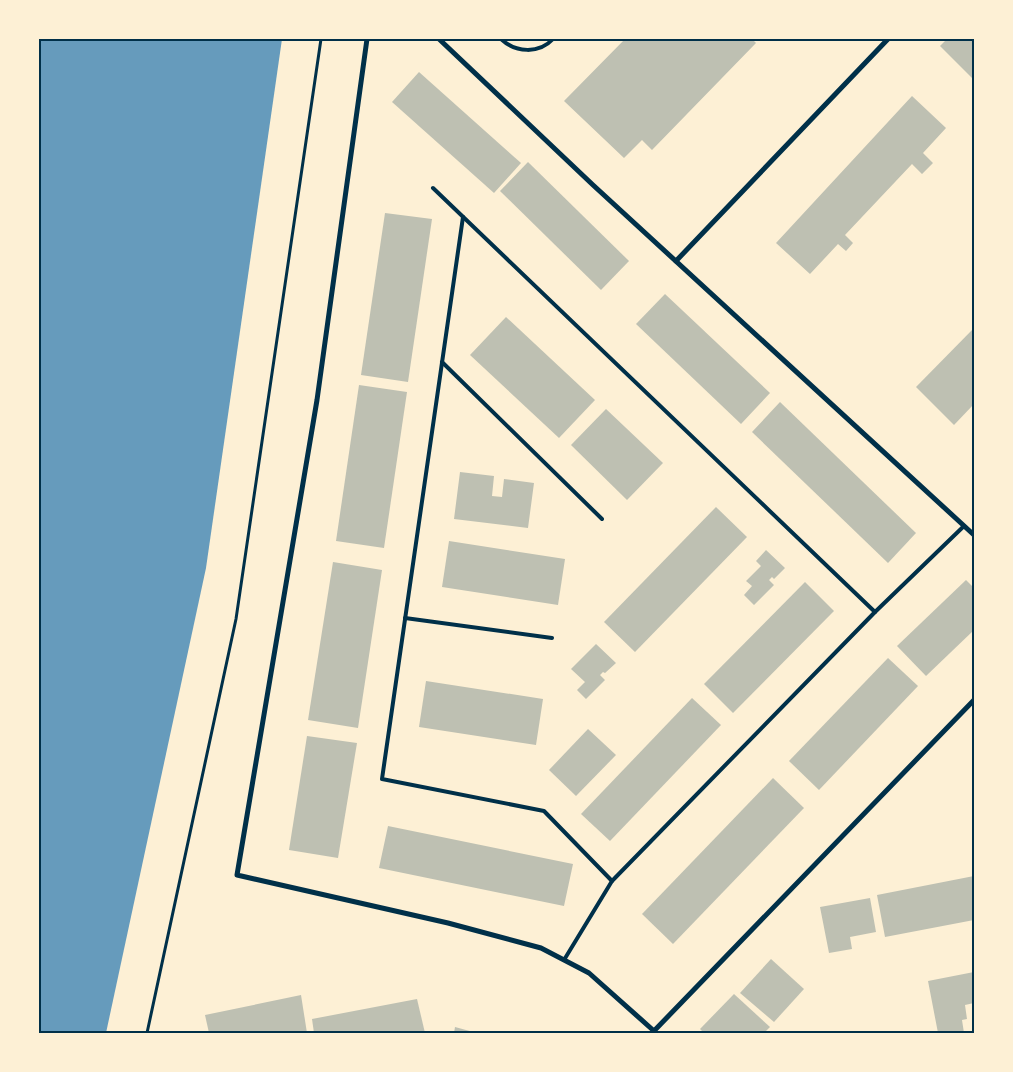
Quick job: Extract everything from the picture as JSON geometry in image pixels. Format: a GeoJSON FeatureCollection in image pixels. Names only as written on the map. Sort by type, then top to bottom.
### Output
{"type":"FeatureCollection","features":[{"type":"Feature","properties":{"kind":"street"},"geometry":{"type":"LineString","coordinates":[[367,39],[317,400],[237,874],[448,923],[541,948],[589,973],[653,1032],[974,700]]}},
{"type":"Feature","properties":{"kind":"street"},"geometry":{"type":"LineString","coordinates":[[439,39],[593,185],[974,535]]}},
{"type":"Feature","properties":{"kind":"street"},"geometry":{"type":"LineString","coordinates":[[676,261],[888,39]]}},
{"type":"Feature","properties":{"kind":"lane"},"geometry":{"type":"LineString","coordinates":[[501,39],[517,49],[532,50],[548,44],[553,39]]}},
{"type":"Feature","properties":{"kind":"lane"},"geometry":{"type":"LineString","coordinates":[[542,39],[548,44]]}},
{"type":"Feature","properties":{"kind":"lane"},"geometry":{"type":"LineString","coordinates":[[433,188],[874,612]]}},
{"type":"Feature","properties":{"kind":"lane"},"geometry":{"type":"LineString","coordinates":[[463,217],[382,779],[544,811],[612,881]]}},
{"type":"Feature","properties":{"kind":"lane"},"geometry":{"type":"LineString","coordinates":[[442,362],[602,519]]}},
{"type":"Feature","properties":{"kind":"lane"},"geometry":{"type":"LineString","coordinates":[[564,960],[612,881],[874,612],[964,526]]}},
{"type":"Feature","properties":{"kind":"lane"},"geometry":{"type":"LineString","coordinates":[[405,618],[552,638]]}},
{"type":"Feature","properties":{"kind":"path"},"geometry":{"type":"LineString","coordinates":[[147,1033],[236,619],[321,39]]}},
{"type":"Feature","properties":{"kind":"water"},"geometry":{"type":"Polygon","coordinates":[[[39,39],[282,39],[206,568],[106,1033],[39,1033],[39,39]]]}},
{"type":"Feature","properties":{"kind":"building"},"geometry":{"type":"Polygon","coordinates":[[[625,39],[752,39],[756,43],[652,150],[642,140],[624,158],[564,101],[625,39]]]}},
{"type":"Feature","properties":{"kind":"building"},"geometry":{"type":"Polygon","coordinates":[[[947,39],[974,39],[974,80],[940,46],[947,39]]]}},
{"type":"Feature","properties":{"kind":"building"},"geometry":{"type":"Polygon","coordinates":[[[419,72],[521,163],[494,193],[392,102],[419,72]]]}},
{"type":"Feature","properties":{"kind":"building"},"geometry":{"type":"Polygon","coordinates":[[[912,96],[946,128],[923,153],[933,163],[922,174],[912,164],[845,235],[853,243],[846,251],[838,244],[810,274],[776,243],[912,96]]]}},
{"type":"Feature","properties":{"kind":"building"},"geometry":{"type":"Polygon","coordinates":[[[528,162],[629,261],[601,290],[500,191],[528,162]]]}},
{"type":"Feature","properties":{"kind":"building"},"geometry":{"type":"Polygon","coordinates":[[[385,213],[432,219],[408,382],[361,375],[385,213]]]}},
{"type":"Feature","properties":{"kind":"building"},"geometry":{"type":"Polygon","coordinates":[[[665,294],[770,393],[741,424],[636,324],[665,294]]]}},
{"type":"Feature","properties":{"kind":"building"},"geometry":{"type":"Polygon","coordinates":[[[506,317],[595,400],[559,438],[470,355],[506,317]]]}},
{"type":"Feature","properties":{"kind":"building"},"geometry":{"type":"Polygon","coordinates":[[[974,328],[974,404],[954,425],[916,387],[974,328]]]}},
{"type":"Feature","properties":{"kind":"building"},"geometry":{"type":"Polygon","coordinates":[[[359,385],[407,392],[384,548],[336,541],[359,385]]]}},
{"type":"Feature","properties":{"kind":"building"},"geometry":{"type":"Polygon","coordinates":[[[780,402],[916,533],[888,563],[752,432],[780,402]]]}},
{"type":"Feature","properties":{"kind":"building"},"geometry":{"type":"Polygon","coordinates":[[[606,409],[663,463],[627,500],[571,445],[606,409]]]}},
{"type":"Feature","properties":{"kind":"building"},"geometry":{"type":"Polygon","coordinates":[[[460,472],[494,476],[492,496],[502,497],[504,479],[534,483],[528,528],[454,519],[460,472]]]}},
{"type":"Feature","properties":{"kind":"building"},"geometry":{"type":"Polygon","coordinates":[[[716,507],[747,537],[635,652],[604,622],[716,507]]]}},
{"type":"Feature","properties":{"kind":"building"},"geometry":{"type":"Polygon","coordinates":[[[449,541],[565,559],[558,605],[442,587],[449,541]]]}},
{"type":"Feature","properties":{"kind":"building"},"geometry":{"type":"Polygon","coordinates":[[[766,550],[785,568],[774,579],[772,577],[769,580],[774,585],[754,605],[744,595],[752,586],[746,581],[761,566],[756,561],[766,550]]]}},
{"type":"Feature","properties":{"kind":"building"},"geometry":{"type":"Polygon","coordinates":[[[333,562],[382,570],[358,728],[308,720],[333,562]]]}},
{"type":"Feature","properties":{"kind":"building"},"geometry":{"type":"Polygon","coordinates":[[[966,580],[974,588],[974,630],[926,676],[897,646],[966,580]]]}},
{"type":"Feature","properties":{"kind":"building"},"geometry":{"type":"Polygon","coordinates":[[[805,582],[834,611],[733,713],[704,684],[805,582]]]}},
{"type":"Feature","properties":{"kind":"building"},"geometry":{"type":"Polygon","coordinates":[[[596,644],[616,663],[600,675],[605,680],[586,699],[577,690],[585,682],[571,669],[596,644]]]}},
{"type":"Feature","properties":{"kind":"building"},"geometry":{"type":"Polygon","coordinates":[[[888,658],[918,686],[819,790],[789,761],[888,658]]]}},
{"type":"Feature","properties":{"kind":"building"},"geometry":{"type":"Polygon","coordinates":[[[426,681],[543,699],[536,745],[419,727],[426,681]]]}},
{"type":"Feature","properties":{"kind":"building"},"geometry":{"type":"Polygon","coordinates":[[[692,698],[721,725],[610,841],[581,814],[692,698]]]}},
{"type":"Feature","properties":{"kind":"building"},"geometry":{"type":"Polygon","coordinates":[[[588,729],[616,755],[576,796],[549,770],[588,729]]]}},
{"type":"Feature","properties":{"kind":"building"},"geometry":{"type":"Polygon","coordinates":[[[307,736],[357,743],[338,858],[289,850],[307,736]]]}},
{"type":"Feature","properties":{"kind":"building"},"geometry":{"type":"Polygon","coordinates":[[[773,778],[804,808],[673,944],[642,914],[773,778]]]}},
{"type":"Feature","properties":{"kind":"building"},"geometry":{"type":"Polygon","coordinates":[[[388,826],[573,864],[564,906],[379,868],[388,826]]]}},
{"type":"Feature","properties":{"kind":"building"},"geometry":{"type":"Polygon","coordinates":[[[974,876],[974,920],[885,937],[877,895],[974,876]]]}},
{"type":"Feature","properties":{"kind":"building"},"geometry":{"type":"Polygon","coordinates":[[[870,898],[876,932],[850,937],[852,949],[829,953],[820,907],[870,898]]]}},
{"type":"Feature","properties":{"kind":"building"},"geometry":{"type":"Polygon","coordinates":[[[771,959],[804,989],[774,1022],[740,993],[771,959]]]}},
{"type":"Feature","properties":{"kind":"building"},"geometry":{"type":"Polygon","coordinates":[[[974,972],[974,1003],[965,1005],[967,1019],[962,1020],[964,1033],[938,1033],[928,981],[974,972]]]}},
{"type":"Feature","properties":{"kind":"building"},"geometry":{"type":"Polygon","coordinates":[[[734,994],[770,1027],[764,1033],[704,1033],[700,1029],[734,994]]]}},
{"type":"Feature","properties":{"kind":"building"},"geometry":{"type":"Polygon","coordinates":[[[301,995],[307,1033],[209,1033],[205,1015],[301,995]]]}},
{"type":"Feature","properties":{"kind":"building"},"geometry":{"type":"Polygon","coordinates":[[[417,999],[425,1033],[314,1033],[312,1019],[417,999]]]}},
{"type":"Feature","properties":{"kind":"building"},"geometry":{"type":"Polygon","coordinates":[[[455,1027],[477,1033],[454,1033],[455,1027]]]}}]}
